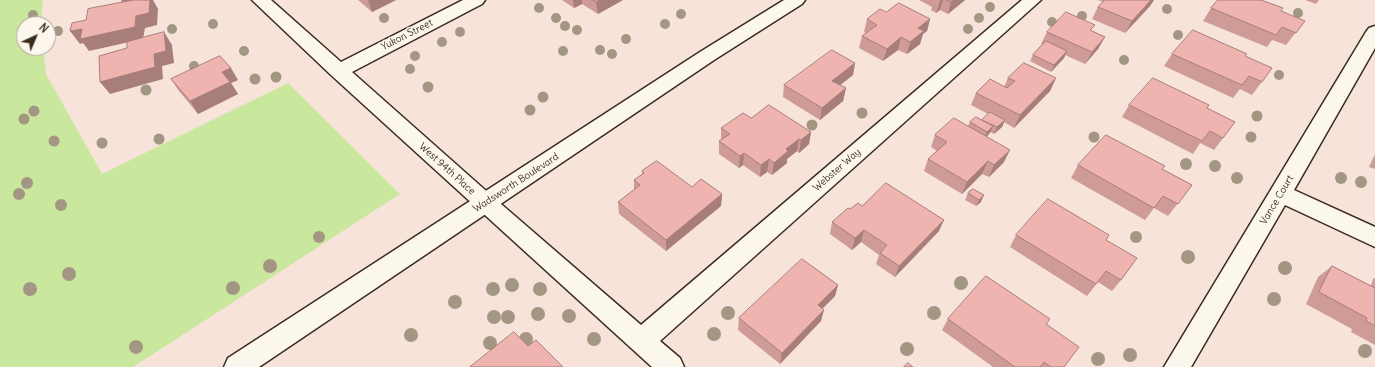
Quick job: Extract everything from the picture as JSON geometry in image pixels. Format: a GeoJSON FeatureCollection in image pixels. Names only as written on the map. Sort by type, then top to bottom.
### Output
{"type":"FeatureCollection","features":[{"type":"Feature","properties":{"kind":"street","name":"West 94th Place"},"geometry":{"type":"LineString","coordinates":[[261,0],[485,203],[671,367]]}},
{"type":"Feature","properties":{"kind":"street","name":"Yukon Street"},"geometry":{"type":"LineString","coordinates":[[338,71],[476,0]]}},
{"type":"Feature","properties":{"kind":"street","name":"Wadsworth Boulevard"},"geometry":{"type":"LineString","coordinates":[[237,367],[707,56],[796,0]]}},
{"type":"Feature","properties":{"kind":"street","name":"Webster Way"},"geometry":{"type":"LineString","coordinates":[[642,340],[1032,0]]}},
{"type":"Feature","properties":{"kind":"street","name":"Vance Court"},"geometry":{"type":"LineString","coordinates":[[1177,367],[1375,32]]}},
{"type":"Feature","properties":{"kind":"street"},"geometry":{"type":"LineString","coordinates":[[1281,192],[1375,238]]}},
{"type":"Feature","properties":{"kind":"green space"},"geometry":{"type":"Polygon","coordinates":[[[0,0],[43,0],[42,16],[16,16],[16,56],[44,56],[46,74],[102,174],[288,83],[400,194],[133,367],[0,367],[0,0]]]}},
{"type":"Feature","properties":{"kind":"building"},"geometry":{"type":"Polygon","coordinates":[[[134,0],[150,0],[149,13],[136,16],[135,27],[80,39],[82,29],[70,31],[72,23],[86,20],[88,9],[134,0]]]}},
{"type":"Feature","properties":{"kind":"building"},"geometry":{"type":"Polygon","coordinates":[[[1105,0],[1151,0],[1132,21],[1098,7],[1105,0]]]}},
{"type":"Feature","properties":{"kind":"building"},"geometry":{"type":"Polygon","coordinates":[[[1218,0],[1261,0],[1283,8],[1281,11],[1305,21],[1296,33],[1282,27],[1276,35],[1211,8],[1218,0]]]}},
{"type":"Feature","properties":{"kind":"building"},"geometry":{"type":"Polygon","coordinates":[[[899,3],[930,19],[918,28],[924,31],[910,42],[901,37],[887,49],[862,36],[877,25],[867,19],[880,9],[886,12],[899,3]]]}},
{"type":"Feature","properties":{"kind":"building"},"geometry":{"type":"Polygon","coordinates":[[[1066,12],[1095,25],[1090,30],[1105,37],[1092,52],[1047,32],[1066,12]]]}},
{"type":"Feature","properties":{"kind":"building"},"geometry":{"type":"Polygon","coordinates":[[[1193,30],[1247,54],[1245,56],[1272,68],[1262,82],[1249,76],[1242,85],[1172,54],[1193,30]]]}},
{"type":"Feature","properties":{"kind":"building"},"geometry":{"type":"Polygon","coordinates":[[[164,32],[166,51],[154,54],[155,67],[100,82],[99,56],[127,48],[127,42],[164,32]]]}},
{"type":"Feature","properties":{"kind":"building"},"geometry":{"type":"Polygon","coordinates":[[[1046,41],[1067,51],[1054,65],[1033,55],[1046,41]]]}},
{"type":"Feature","properties":{"kind":"building"},"geometry":{"type":"Polygon","coordinates":[[[832,50],[855,63],[832,81],[846,88],[822,108],[784,85],[832,50]]]}},
{"type":"Feature","properties":{"kind":"building"},"geometry":{"type":"Polygon","coordinates":[[[220,56],[231,68],[222,72],[230,82],[190,101],[171,79],[220,56]]]}},
{"type":"Feature","properties":{"kind":"building"},"geometry":{"type":"Polygon","coordinates":[[[1024,63],[1056,78],[1020,115],[976,93],[990,79],[1007,88],[1015,81],[1008,78],[1024,63]]]}},
{"type":"Feature","properties":{"kind":"building"},"geometry":{"type":"Polygon","coordinates":[[[1153,78],[1209,105],[1207,108],[1235,122],[1223,138],[1210,131],[1202,141],[1129,105],[1153,78]]]}},
{"type":"Feature","properties":{"kind":"building"},"geometry":{"type":"Polygon","coordinates":[[[769,105],[811,132],[786,149],[788,151],[774,163],[769,159],[761,165],[744,153],[740,156],[719,141],[730,134],[721,128],[743,113],[751,118],[769,105]]]}},
{"type":"Feature","properties":{"kind":"building"},"geometry":{"type":"Polygon","coordinates":[[[990,112],[1005,120],[997,127],[982,120],[990,112]]]}},
{"type":"Feature","properties":{"kind":"building"},"geometry":{"type":"Polygon","coordinates":[[[976,117],[993,126],[987,132],[970,122],[976,117]]]}},
{"type":"Feature","properties":{"kind":"building"},"geometry":{"type":"Polygon","coordinates":[[[954,118],[1010,150],[994,165],[988,161],[967,182],[928,159],[947,142],[935,135],[954,118]]]}},
{"type":"Feature","properties":{"kind":"building"},"geometry":{"type":"Polygon","coordinates":[[[1106,135],[1165,166],[1162,169],[1192,185],[1178,204],[1163,196],[1154,208],[1078,165],[1106,135]]]}},
{"type":"Feature","properties":{"kind":"building"},"geometry":{"type":"Polygon","coordinates":[[[657,161],[692,187],[701,179],[722,194],[666,240],[618,202],[640,185],[634,180],[644,173],[642,171],[657,161]]]}},
{"type":"Feature","properties":{"kind":"building"},"geometry":{"type":"Polygon","coordinates":[[[886,183],[944,220],[899,266],[880,253],[887,245],[864,230],[855,238],[832,222],[848,208],[850,209],[858,203],[862,206],[886,183]]]}},
{"type":"Feature","properties":{"kind":"building"},"geometry":{"type":"Polygon","coordinates":[[[973,189],[984,195],[979,200],[968,193],[973,189]]]}},
{"type":"Feature","properties":{"kind":"building"},"geometry":{"type":"Polygon","coordinates":[[[1048,199],[1109,235],[1106,240],[1137,258],[1121,280],[1106,271],[1096,284],[1016,235],[1048,199]]]}},
{"type":"Feature","properties":{"kind":"building"},"geometry":{"type":"Polygon","coordinates":[[[802,259],[838,285],[818,305],[824,310],[782,353],[739,318],[802,259]]]}},
{"type":"Feature","properties":{"kind":"building"},"geometry":{"type":"Polygon","coordinates":[[[1332,266],[1375,288],[1375,326],[1366,321],[1367,318],[1319,292],[1332,266]]]}},
{"type":"Feature","properties":{"kind":"building"},"geometry":{"type":"Polygon","coordinates":[[[986,276],[1050,319],[1046,324],[1079,347],[1064,367],[1051,367],[1044,362],[1040,367],[1015,367],[948,319],[986,276]]]}},
{"type":"Feature","properties":{"kind":"building"},"geometry":{"type":"Polygon","coordinates":[[[514,332],[528,346],[536,340],[563,367],[470,367],[514,332]]]}},
{"type":"Feature","properties":{"kind":"building"},"geometry":{"type":"Polygon","coordinates":[[[908,363],[913,367],[904,367],[908,363]]]}}]}
